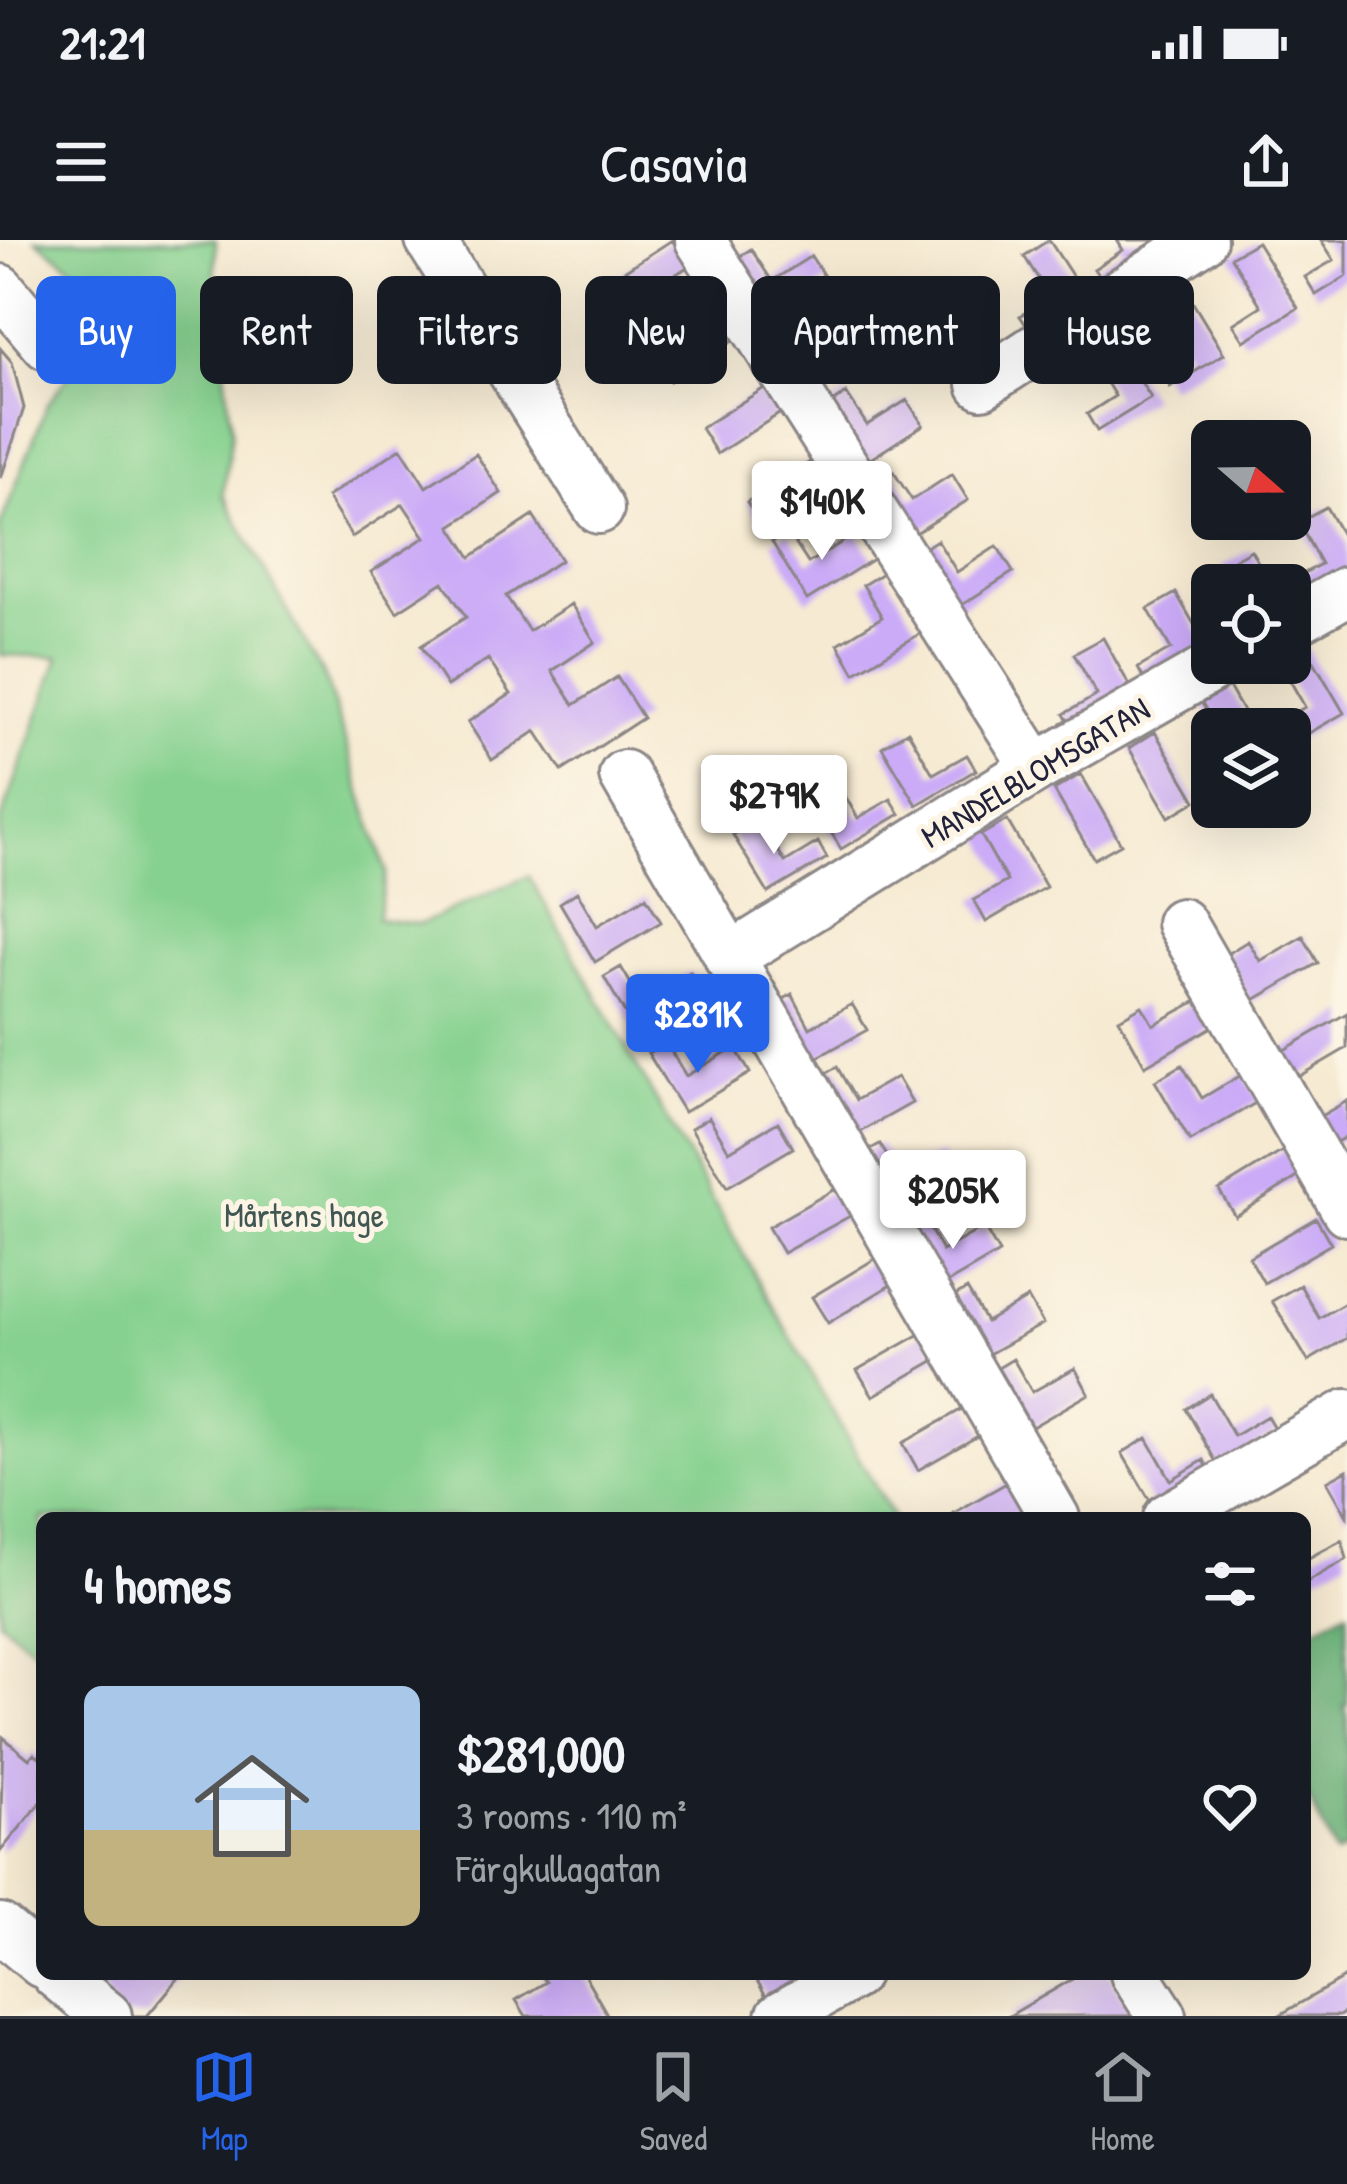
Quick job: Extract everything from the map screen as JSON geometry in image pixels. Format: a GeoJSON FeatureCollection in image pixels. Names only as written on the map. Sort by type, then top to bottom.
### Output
{"type":"FeatureCollection","features":[{"type":"Feature","properties":{"kind":"street"},"geometry":{"type":"LineString","coordinates":[[430,240],[599,508]]}},
{"type":"Feature","properties":{"kind":"street"},"geometry":{"type":"LineString","coordinates":[[700,240],[1036,768]]}},
{"type":"Feature","properties":{"kind":"street"},"geometry":{"type":"LineString","coordinates":[[1000,372],[1202,240]]}},
{"type":"Feature","properties":{"kind":"street"},"geometry":{"type":"LineString","coordinates":[[0,290],[36,332]]}},
{"type":"Feature","properties":{"kind":"street"},"geometry":{"type":"LineString","coordinates":[[1311,611],[1347,591]]}},
{"type":"Feature","properties":{"kind":"street","name":"MANDELBLOMSGATAN"},"geometry":{"type":"LineString","coordinates":[[729,958],[1036,768],[1191,680]]}},
{"type":"Feature","properties":{"kind":"street"},"geometry":{"type":"LineString","coordinates":[[624,775],[1052,1512]]}},
{"type":"Feature","properties":{"kind":"street"},"geometry":{"type":"LineString","coordinates":[[1181,922],[1347,1211]]}},
{"type":"Feature","properties":{"kind":"street"},"geometry":{"type":"LineString","coordinates":[[1178,1512],[1347,1414]]}},
{"type":"Feature","properties":{"kind":"street"},"geometry":{"type":"LineString","coordinates":[[0,1928],[36,1958]]}},
{"type":"Feature","properties":{"kind":"street"},"geometry":{"type":"LineString","coordinates":[[63,1980],[107,2016]]}},
{"type":"Feature","properties":{"kind":"street"},"geometry":{"type":"LineString","coordinates":[[781,2016],[844,1980]]}},
{"type":"Feature","properties":{"kind":"street"},"geometry":{"type":"LineString","coordinates":[[1139,1980],[1162,2016]]}},
{"type":"Feature","properties":{"kind":"green space","name":"Mårtens hage"},"geometry":{"type":"Polygon","coordinates":[[[36,240],[216,240],[215,276],[200,276],[200,384],[226,384],[232,431],[223,495],[326,680],[386,872],[377,919],[420,924],[529,876],[890,1512],[36,1512],[36,1651],[0,1621],[0,824],[59,657],[0,655],[0,526],[47,405],[62,384],[176,384],[176,276],[85,276],[36,240]]]}},
{"type":"Feature","properties":{"kind":"green space"},"geometry":{"type":"Polygon","coordinates":[[[1347,1610],[1347,1704],[1343,1706],[1347,1716],[1347,1848],[1335,1855],[1311,1803],[1311,1631],[1347,1610]]]}},
{"type":"Feature","properties":{"kind":"building"},"geometry":{"type":"Polygon","coordinates":[[[672,240],[689,266],[673,276],[616,276],[672,240]]]}},
{"type":"Feature","properties":{"kind":"building"},"geometry":{"type":"Polygon","coordinates":[[[1049,240],[1072,276],[1037,276],[1024,256],[1049,240]]]}},
{"type":"Feature","properties":{"kind":"building"},"geometry":{"type":"Polygon","coordinates":[[[1117,240],[1153,240],[1159,250],[1119,276],[1099,276],[1094,269],[1123,250],[1117,240]]]}},
{"type":"Feature","properties":{"kind":"building"},"geometry":{"type":"Polygon","coordinates":[[[1321,240],[1347,240],[1347,276],[1316,295],[1305,277],[1334,260],[1321,240]]]}},
{"type":"Feature","properties":{"kind":"building"},"geometry":{"type":"Polygon","coordinates":[[[1257,242],[1298,308],[1244,341],[1233,324],[1261,306],[1231,257],[1257,242]]]}},
{"type":"Feature","properties":{"kind":"building"},"geometry":{"type":"Polygon","coordinates":[[[751,249],[769,276],[751,276],[751,287],[734,260],[751,249]]]}},
{"type":"Feature","properties":{"kind":"building"},"geometry":{"type":"Polygon","coordinates":[[[811,256],[824,276],[780,276],[811,256]]]}},
{"type":"Feature","properties":{"kind":"building"},"geometry":{"type":"Polygon","coordinates":[[[1194,304],[1224,354],[1194,372],[1194,304]]]}},
{"type":"Feature","properties":{"kind":"building"},"geometry":{"type":"Polygon","coordinates":[[[0,348],[12,362],[24,408],[1,478],[0,348]]]}},
{"type":"Feature","properties":{"kind":"building"},"geometry":{"type":"Polygon","coordinates":[[[1108,384],[1142,384],[1151,398],[1097,431],[1087,414],[1115,396],[1108,384]]]}},
{"type":"Feature","properties":{"kind":"building"},"geometry":{"type":"Polygon","coordinates":[[[766,387],[782,412],[717,454],[701,428],[766,387]]]}},
{"type":"Feature","properties":{"kind":"building"},"geometry":{"type":"Polygon","coordinates":[[[846,393],[867,425],[907,400],[923,425],[866,462],[829,405],[846,393]]]}},
{"type":"Feature","properties":{"kind":"building"},"geometry":{"type":"Polygon","coordinates":[[[401,448],[426,487],[476,454],[501,493],[451,526],[471,557],[533,516],[561,560],[506,596],[529,631],[571,604],[595,642],[552,671],[574,705],[617,677],[643,718],[562,771],[536,731],[492,760],[468,722],[511,694],[488,659],[447,686],[421,646],[466,617],[443,582],[397,612],[371,572],[425,537],[403,504],[352,537],[327,497],[401,448]]]}},
{"type":"Feature","properties":{"kind":"building"},"geometry":{"type":"Polygon","coordinates":[[[813,460],[829,486],[764,528],[747,502],[813,460]]]}},
{"type":"Feature","properties":{"kind":"building"},"geometry":{"type":"Polygon","coordinates":[[[891,468],[912,500],[952,474],[968,500],[911,536],[874,479],[891,468]]]}},
{"type":"Feature","properties":{"kind":"building"},"geometry":{"type":"Polygon","coordinates":[[[1326,507],[1347,544],[1347,573],[1311,593],[1311,569],[1321,564],[1308,540],[1311,515],[1326,507]]]}},
{"type":"Feature","properties":{"kind":"building"},"geometry":{"type":"Polygon","coordinates":[[[788,532],[808,563],[857,533],[873,559],[807,600],[772,542],[788,532]]]}},
{"type":"Feature","properties":{"kind":"building"},"geometry":{"type":"Polygon","coordinates":[[[937,540],[957,572],[997,546],[1013,572],[957,608],[920,551],[937,540]]]}},
{"type":"Feature","properties":{"kind":"building"},"geometry":{"type":"Polygon","coordinates":[[[1251,550],[1259,564],[1226,564],[1251,550]]]}},
{"type":"Feature","properties":{"kind":"building"},"geometry":{"type":"Polygon","coordinates":[[[884,572],[921,633],[855,673],[838,644],[882,617],[863,585],[884,572]]]}},
{"type":"Feature","properties":{"kind":"building"},"geometry":{"type":"Polygon","coordinates":[[[1176,593],[1191,619],[1191,663],[1148,687],[1138,668],[1171,649],[1148,609],[1176,593]]]}},
{"type":"Feature","properties":{"kind":"building"},"geometry":{"type":"Polygon","coordinates":[[[1103,638],[1136,697],[1074,732],[1064,714],[1097,695],[1074,654],[1103,638]]]}},
{"type":"Feature","properties":{"kind":"building"},"geometry":{"type":"Polygon","coordinates":[[[1311,656],[1344,713],[1311,732],[1311,708],[1305,707],[1292,684],[1311,684],[1311,656]]]}},
{"type":"Feature","properties":{"kind":"building"},"geometry":{"type":"Polygon","coordinates":[[[1229,687],[1241,708],[1205,708],[1202,703],[1229,687]]]}},
{"type":"Feature","properties":{"kind":"building"},"geometry":{"type":"Polygon","coordinates":[[[908,731],[933,774],[967,755],[976,770],[917,805],[882,747],[908,731]]]}},
{"type":"Feature","properties":{"kind":"building"},"geometry":{"type":"Polygon","coordinates":[[[1155,732],[1191,793],[1191,804],[1169,817],[1129,748],[1155,732]]]}},
{"type":"Feature","properties":{"kind":"building"},"geometry":{"type":"Polygon","coordinates":[[[1081,774],[1121,844],[1094,859],[1054,790],[1081,774]]]}},
{"type":"Feature","properties":{"kind":"building"},"geometry":{"type":"Polygon","coordinates":[[[833,776],[858,818],[891,799],[900,814],[841,849],[807,791],[833,776]]]}},
{"type":"Feature","properties":{"kind":"building"},"geometry":{"type":"Polygon","coordinates":[[[759,819],[785,862],[818,842],[827,858],[768,893],[733,835],[759,819]]]}},
{"type":"Feature","properties":{"kind":"building"},"geometry":{"type":"Polygon","coordinates":[[[1007,820],[1046,887],[986,922],[974,900],[1007,881],[981,835],[1007,820]]]}},
{"type":"Feature","properties":{"kind":"building"},"geometry":{"type":"Polygon","coordinates":[[[577,892],[597,926],[646,897],[661,922],[595,962],[560,903],[577,892]]]}},
{"type":"Feature","properties":{"kind":"building"},"geometry":{"type":"Polygon","coordinates":[[[1303,936],[1318,963],[1251,1002],[1225,955],[1248,941],[1260,961],[1303,936]]]}},
{"type":"Feature","properties":{"kind":"building"},"geometry":{"type":"Polygon","coordinates":[[[621,967],[641,1001],[690,972],[705,998],[639,1037],[604,977],[621,967]]]}},
{"type":"Feature","properties":{"kind":"building"},"geometry":{"type":"Polygon","coordinates":[[[792,994],[810,1028],[852,1004],[867,1030],[809,1062],[776,1004],[792,994]]]}},
{"type":"Feature","properties":{"kind":"building"},"geometry":{"type":"Polygon","coordinates":[[[1197,1001],[1212,1027],[1145,1066],[1119,1019],[1142,1006],[1153,1025],[1197,1001]]]}},
{"type":"Feature","properties":{"kind":"building"},"geometry":{"type":"Polygon","coordinates":[[[1347,1013],[1347,1048],[1294,1079],[1279,1053],[1347,1013]]]}},
{"type":"Feature","properties":{"kind":"building"},"geometry":{"type":"Polygon","coordinates":[[[666,1043],[686,1076],[735,1047],[750,1073],[684,1112],[648,1053],[666,1043]]]}},
{"type":"Feature","properties":{"kind":"building"},"geometry":{"type":"Polygon","coordinates":[[[1182,1065],[1202,1098],[1243,1074],[1259,1101],[1190,1141],[1155,1081],[1182,1065]]]}},
{"type":"Feature","properties":{"kind":"building"},"geometry":{"type":"Polygon","coordinates":[[[837,1067],[856,1100],[897,1077],[912,1103],[855,1135],[821,1076],[837,1067]]]}},
{"type":"Feature","properties":{"kind":"building"},"geometry":{"type":"Polygon","coordinates":[[[1347,1101],[1347,1136],[1327,1147],[1312,1121],[1347,1101]]]}},
{"type":"Feature","properties":{"kind":"building"},"geometry":{"type":"Polygon","coordinates":[[[709,1117],[729,1151],[778,1122],[793,1148],[727,1187],[691,1128],[709,1117]]]}},
{"type":"Feature","properties":{"kind":"building"},"geometry":{"type":"Polygon","coordinates":[[[880,1144],[899,1176],[941,1153],[955,1178],[898,1211],[865,1152],[880,1144]]]}},
{"type":"Feature","properties":{"kind":"building"},"geometry":{"type":"Polygon","coordinates":[[[1286,1149],[1301,1175],[1235,1216],[1219,1190],[1286,1149]]]}},
{"type":"Feature","properties":{"kind":"building"},"geometry":{"type":"Polygon","coordinates":[[[835,1189],[850,1216],[783,1253],[768,1227],[835,1189]]]}},
{"type":"Feature","properties":{"kind":"building"},"geometry":{"type":"Polygon","coordinates":[[[924,1218],[942,1251],[984,1227],[999,1253],[942,1286],[908,1227],[924,1218]]]}},
{"type":"Feature","properties":{"kind":"building"},"geometry":{"type":"Polygon","coordinates":[[[1316,1218],[1331,1244],[1264,1283],[1249,1257],[1316,1218]]]}},
{"type":"Feature","properties":{"kind":"building"},"geometry":{"type":"Polygon","coordinates":[[[878,1257],[894,1283],[828,1323],[812,1297],[878,1257]]]}},
{"type":"Feature","properties":{"kind":"building"},"geometry":{"type":"Polygon","coordinates":[[[1300,1285],[1319,1318],[1347,1302],[1347,1338],[1308,1361],[1272,1301],[1300,1285]]]}},
{"type":"Feature","properties":{"kind":"building"},"geometry":{"type":"Polygon","coordinates":[[[967,1289],[986,1322],[1028,1298],[1043,1324],[985,1356],[952,1298],[967,1289]]]}},
{"type":"Feature","properties":{"kind":"building"},"geometry":{"type":"Polygon","coordinates":[[[924,1332],[939,1358],[873,1396],[857,1370],[924,1332]]]}},
{"type":"Feature","properties":{"kind":"building"},"geometry":{"type":"Polygon","coordinates":[[[1013,1359],[1032,1392],[1075,1368],[1089,1394],[1032,1427],[998,1368],[1013,1359]]]}},
{"type":"Feature","properties":{"kind":"building"},"geometry":{"type":"Polygon","coordinates":[[[1210,1394],[1234,1436],[1267,1416],[1277,1433],[1219,1467],[1186,1409],[1210,1394]]]}},
{"type":"Feature","properties":{"kind":"building"},"geometry":{"type":"Polygon","coordinates":[[[969,1405],[985,1432],[918,1470],[903,1443],[969,1405]]]}},
{"type":"Feature","properties":{"kind":"building"},"geometry":{"type":"Polygon","coordinates":[[[1147,1438],[1171,1480],[1204,1460],[1213,1477],[1156,1511],[1122,1453],[1147,1438]]]}},
{"type":"Feature","properties":{"kind":"building"},"geometry":{"type":"Polygon","coordinates":[[[1347,1470],[1347,1516],[1327,1481],[1347,1470]]]}},
{"type":"Feature","properties":{"kind":"building"},"geometry":{"type":"Polygon","coordinates":[[[1010,1481],[1025,1508],[1018,1512],[956,1512],[1010,1481]]]}},
{"type":"Feature","properties":{"kind":"building"},"geometry":{"type":"Polygon","coordinates":[[[1342,1540],[1347,1559],[1311,1580],[1311,1557],[1342,1540]]]}},
{"type":"Feature","properties":{"kind":"building"},"geometry":{"type":"Polygon","coordinates":[[[3,1737],[29,1759],[36,1754],[36,1808],[0,1852],[3,1737]]]}},
{"type":"Feature","properties":{"kind":"building"},"geometry":{"type":"Polygon","coordinates":[[[1347,1976],[1347,2011],[1339,2016],[1278,2016],[1347,1976]]]}},
{"type":"Feature","properties":{"kind":"building"},"geometry":{"type":"Polygon","coordinates":[[[95,1980],[177,1980],[147,2016],[121,2016],[95,1980]]]}},
{"type":"Feature","properties":{"kind":"building"},"geometry":{"type":"Polygon","coordinates":[[[587,1980],[608,2016],[526,2016],[516,2000],[546,1982],[587,1980]]]}},
{"type":"Feature","properties":{"kind":"building"},"geometry":{"type":"Polygon","coordinates":[[[757,1980],[822,1980],[771,2004],[757,1980]]]}},
{"type":"Feature","properties":{"kind":"building"},"geometry":{"type":"Polygon","coordinates":[[[1071,1980],[1113,1980],[1134,2016],[1009,2016],[1071,1980]]]}}]}
